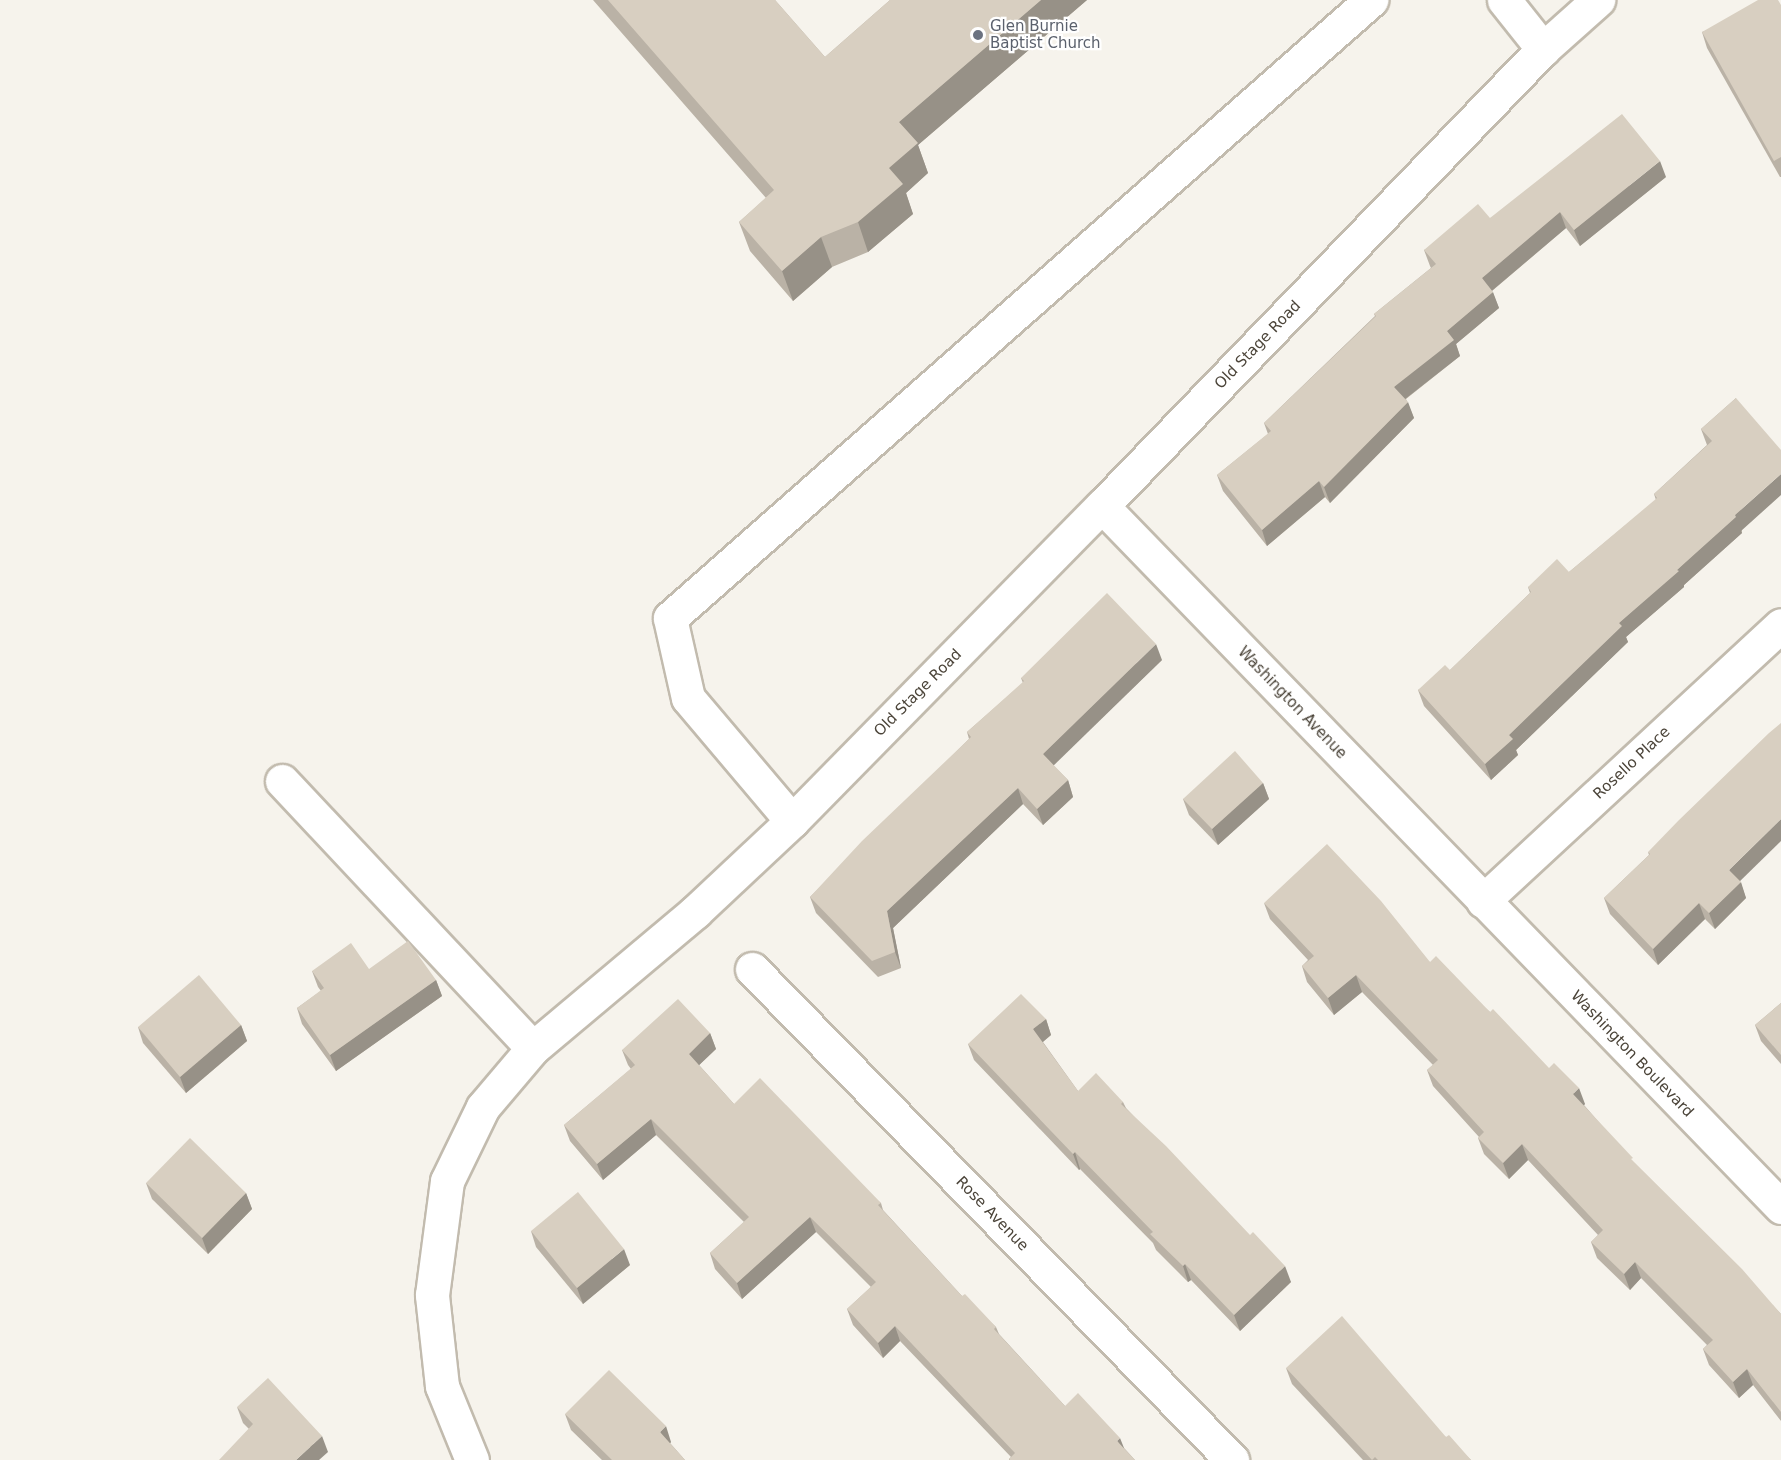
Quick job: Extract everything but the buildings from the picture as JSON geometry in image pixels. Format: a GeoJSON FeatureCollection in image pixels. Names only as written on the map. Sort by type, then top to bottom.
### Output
{"type":"FeatureCollection","features":[{"type":"Feature","properties":{"kind":"street"},"geometry":{"type":"LineString","coordinates":[[792,821],[688,699],[670,618],[1371,0]]}},
{"type":"Feature","properties":{"kind":"street"},"geometry":{"type":"LineString","coordinates":[[1504,0],[1543,49]]}},
{"type":"Feature","properties":{"kind":"street","name":"Old Stage Road"},"geometry":{"type":"LineString","coordinates":[[472,1460],[442,1386],[432,1295],[447,1181],[483,1107],[533,1048],[695,912],[792,821],[1102,506],[1543,49],[1599,0]]}},
{"type":"Feature","properties":{"kind":"street","name":"Washington Avenue"},"geometry":{"type":"LineString","coordinates":[[1102,506],[1483,901]]}},
{"type":"Feature","properties":{"kind":"street","name":"Rosello Place"},"geometry":{"type":"LineString","coordinates":[[1483,901],[1781,625]]}},
{"type":"Feature","properties":{"kind":"street"},"geometry":{"type":"LineString","coordinates":[[282,781],[533,1048]]}},
{"type":"Feature","properties":{"kind":"street","name":"Washington Boulevard"},"geometry":{"type":"LineString","coordinates":[[1483,901],[1781,1207]]}},
{"type":"Feature","properties":{"kind":"street","name":"Rose Avenue"},"geometry":{"type":"LineString","coordinates":[[752,969],[1232,1460]]}},
{"type":"Feature","properties":{"kind":"place","name":"Glen Burnie Baptist Church"},"geometry":{"type":"Point","coordinates":[978,35]}}]}
